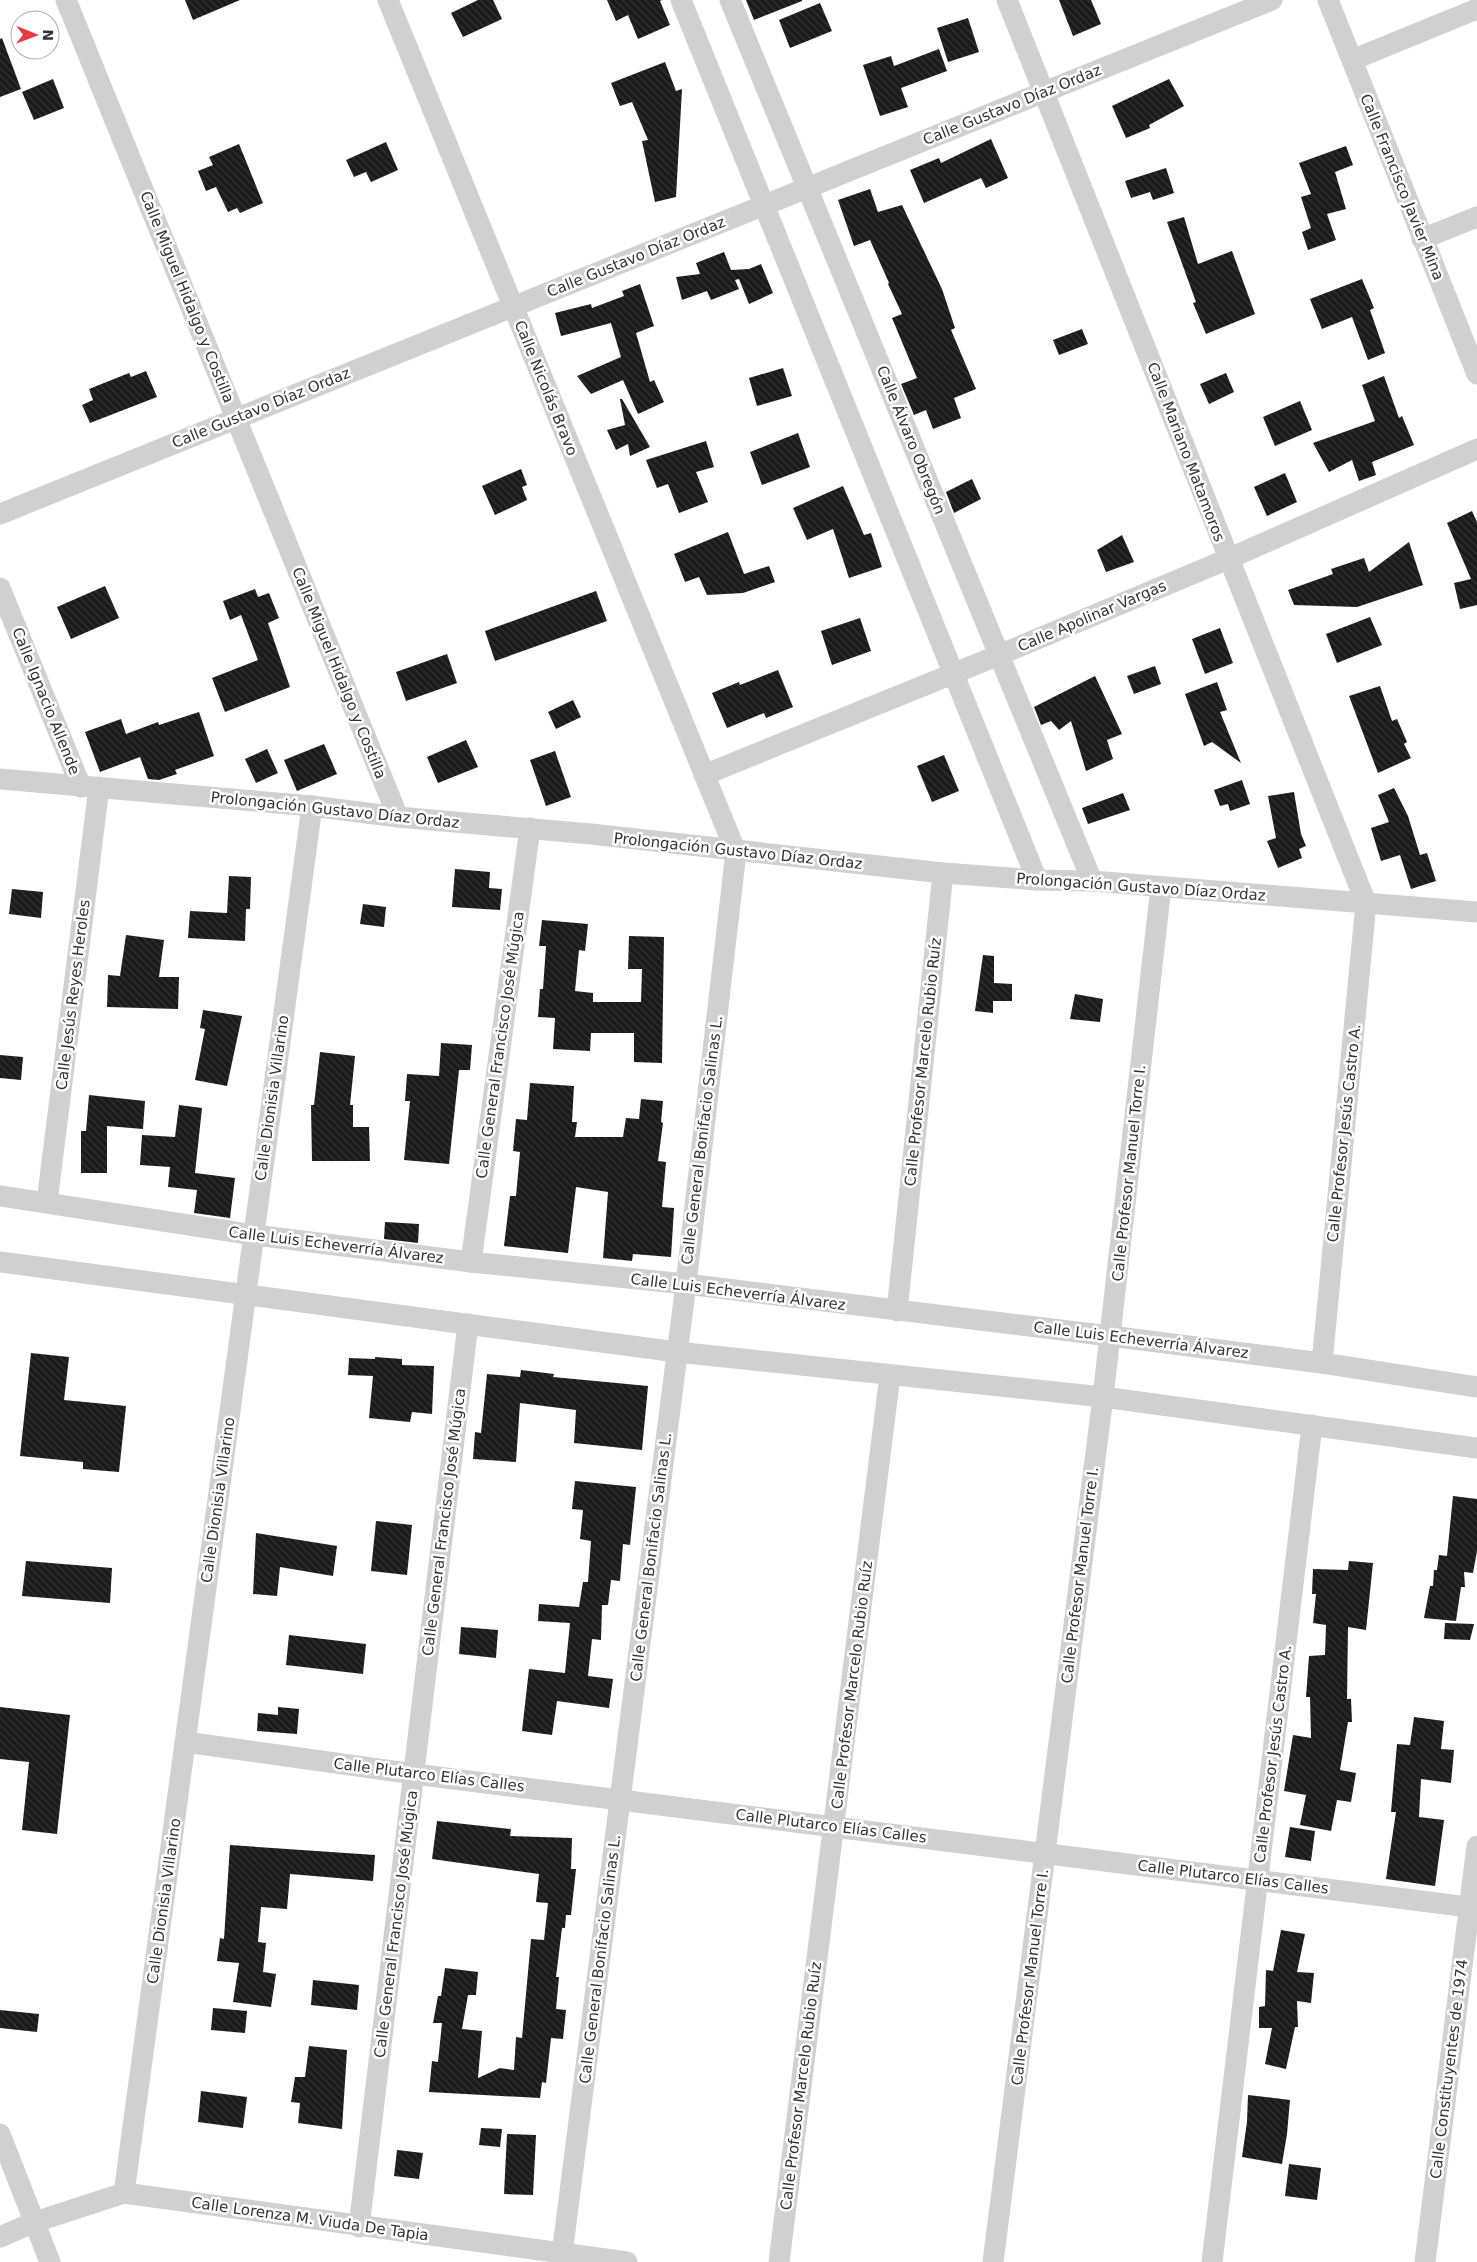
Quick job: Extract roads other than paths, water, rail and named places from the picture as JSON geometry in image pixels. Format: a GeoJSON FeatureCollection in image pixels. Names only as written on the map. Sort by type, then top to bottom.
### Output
{"type":"FeatureCollection","features":[{"type":"Feature","properties":{"kind":"street","name":"Calle Miguel Hidalgo y Costilla"},"geometry":{"type":"LineString","coordinates":[[66,0],[398,817]]}},
{"type":"Feature","properties":{"kind":"street","name":"Calle Nicolás Bravo"},"geometry":{"type":"LineString","coordinates":[[388,0],[736,852]]}},
{"type":"Feature","properties":{"kind":"street"},"geometry":{"type":"LineString","coordinates":[[681,0],[1037,880]]}},
{"type":"Feature","properties":{"kind":"street","name":"Calle Álvaro Obregón"},"geometry":{"type":"LineString","coordinates":[[730,0],[1092,881]]}},
{"type":"Feature","properties":{"kind":"street","name":"Calle Mariano Matamoros"},"geometry":{"type":"LineString","coordinates":[[1007,0],[1366,903]]}},
{"type":"Feature","properties":{"kind":"street","name":"Calle Gustavo Díaz Ordaz"},"geometry":{"type":"LineString","coordinates":[[0,514],[1272,0]]}},
{"type":"Feature","properties":{"kind":"street","name":"Calle Francisco Javier Mina"},"geometry":{"type":"LineString","coordinates":[[1328,0],[1422,240],[1477,374]]}},
{"type":"Feature","properties":{"kind":"street"},"geometry":{"type":"LineString","coordinates":[[1352,60],[1477,9]]}},
{"type":"Feature","properties":{"kind":"street"},"geometry":{"type":"LineString","coordinates":[[1422,240],[1477,217]]}},
{"type":"Feature","properties":{"kind":"street","name":"Calle Apolinar Vargas"},"geometry":{"type":"LineString","coordinates":[[704,775],[954,674],[1228,559],[1477,449]]}},
{"type":"Feature","properties":{"kind":"street","name":"Calle Ignacio Allende"},"geometry":{"type":"LineString","coordinates":[[0,588],[90,787]]}},
{"type":"Feature","properties":{"kind":"street","name":"Prolongación Gustavo Díaz Ordaz"},"geometry":{"type":"LineString","coordinates":[[0,779],[312,806],[398,817],[530,828],[736,852],[943,873],[1037,880],[1092,881],[1477,912]]}},
{"type":"Feature","properties":{"kind":"street","name":"Calle Jesús Reyes Heroles"},"geometry":{"type":"LineString","coordinates":[[47,1202],[90,787]]}},
{"type":"Feature","properties":{"kind":"street","name":"Calle Dionisia Villarino"},"geometry":{"type":"LineString","coordinates":[[124,2193],[312,806]]}},
{"type":"Feature","properties":{"kind":"street","name":"Calle General Francisco José Múgica"},"geometry":{"type":"LineString","coordinates":[[471,1262],[530,828]]}},
{"type":"Feature","properties":{"kind":"street","name":"Calle General Bonifacio Salinas L."},"geometry":{"type":"LineString","coordinates":[[562,2258],[686,1284],[736,852]]}},
{"type":"Feature","properties":{"kind":"street","name":"Calle Profesor Marcelo Rubio Ruíz"},"geometry":{"type":"LineString","coordinates":[[897,1311],[943,873]]}},
{"type":"Feature","properties":{"kind":"street","name":"Calle Profesor Manuel Torre I."},"geometry":{"type":"LineString","coordinates":[[993,2262],[1103,1398],[1161,887]]}},
{"type":"Feature","properties":{"kind":"street","name":"Calle Profesor Jesús Castro A."},"geometry":{"type":"LineString","coordinates":[[1322,1363],[1366,903]]}},
{"type":"Feature","properties":{"kind":"street","name":"Calle Luis Echeverría Álvarez"},"geometry":{"type":"LineString","coordinates":[[0,1196],[254,1235],[471,1262],[686,1284],[1110,1336],[1322,1363],[1477,1387]]}},
{"type":"Feature","properties":{"kind":"street"},"geometry":{"type":"LineString","coordinates":[[0,1262],[677,1352],[1103,1398],[1477,1448]]}},
{"type":"Feature","properties":{"kind":"street","name":"Calle General Francisco José Múgica"},"geometry":{"type":"LineString","coordinates":[[359,2227],[468,1324]]}},
{"type":"Feature","properties":{"kind":"street","name":"Calle Profesor Marcelo Rubio Ruíz"},"geometry":{"type":"LineString","coordinates":[[780,2262],[890,1375]]}},
{"type":"Feature","properties":{"kind":"street","name":"Calle Profesor Jesús Castro A."},"geometry":{"type":"LineString","coordinates":[[1212,2262],[1312,1425]]}},
{"type":"Feature","properties":{"kind":"street","name":"Calle Plutarco Elías Calles"},"geometry":{"type":"LineString","coordinates":[[185,1742],[414,1774],[1473,1908]]}},
{"type":"Feature","properties":{"kind":"street","name":"Calle Constituyentes de 1974"},"geometry":{"type":"LineString","coordinates":[[1425,2262],[1473,1908],[1477,1846]]}},
{"type":"Feature","properties":{"kind":"street"},"geometry":{"type":"LineString","coordinates":[[0,2134],[50,2262]]}},
{"type":"Feature","properties":{"kind":"street","name":"Calle Lorenza M. Viuda De Tapia"},"geometry":{"type":"LineString","coordinates":[[0,2237],[35,2222],[124,2193],[562,2258],[627,2262]]}}]}
